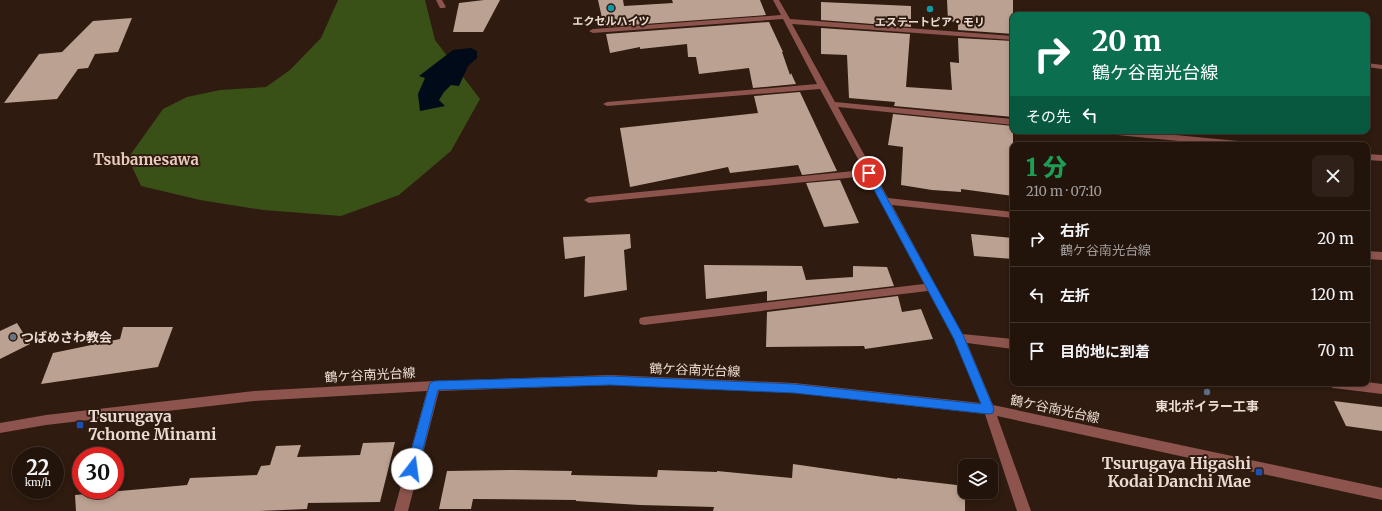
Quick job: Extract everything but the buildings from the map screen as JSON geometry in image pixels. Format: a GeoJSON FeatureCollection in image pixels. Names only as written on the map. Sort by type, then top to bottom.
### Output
{"type":"FeatureCollection","features":[{"type":"Feature","properties":{"kind":"street"},"geometry":{"type":"LineString","coordinates":[[776,0],[959,338],[989,409],[1024,511]]}},
{"type":"Feature","properties":{"kind":"street"},"geometry":{"type":"LineString","coordinates":[[593,31],[786,19],[1010,38]]}},
{"type":"Feature","properties":{"kind":"street"},"geometry":{"type":"LineString","coordinates":[[1370,65],[1382,67]]}},
{"type":"Feature","properties":{"kind":"street"},"geometry":{"type":"LineString","coordinates":[[607,104],[822,86]]}},
{"type":"Feature","properties":{"kind":"street"},"geometry":{"type":"LineString","coordinates":[[832,104],[1010,122]]}},
{"type":"Feature","properties":{"kind":"street"},"geometry":{"type":"LineString","coordinates":[[1137,134],[1218,142]]}},
{"type":"Feature","properties":{"kind":"street"},"geometry":{"type":"LineString","coordinates":[[1370,157],[1382,158]]}},
{"type":"Feature","properties":{"kind":"street"},"geometry":{"type":"LineString","coordinates":[[589,200],[869,173]]}},
{"type":"Feature","properties":{"kind":"street"},"geometry":{"type":"LineString","coordinates":[[884,201],[1010,215]]}},
{"type":"Feature","properties":{"kind":"street"},"geometry":{"type":"LineString","coordinates":[[1370,255],[1382,256]]}},
{"type":"Feature","properties":{"kind":"street"},"geometry":{"type":"LineString","coordinates":[[644,321],[932,287]]}},
{"type":"Feature","properties":{"kind":"street"},"geometry":{"type":"LineString","coordinates":[[959,338],[1010,344]]}},
{"type":"Feature","properties":{"kind":"street","name":"鶴ケ谷南光台線"},"geometry":{"type":"LineString","coordinates":[[0,428],[46,420],[254,396],[434,386],[610,380],[794,388],[989,409],[1382,494]]}},
{"type":"Feature","properties":{"kind":"street"},"geometry":{"type":"LineString","coordinates":[[401,511],[434,386]]}},
{"type":"Feature","properties":{"kind":"street"},"geometry":{"type":"LineString","coordinates":[[1358,386],[1382,389]]}},
{"type":"Feature","properties":{"kind":"green space"},"geometry":{"type":"Polygon","coordinates":[[[338,0],[425,0],[435,40],[480,99],[451,151],[399,195],[341,216],[263,210],[200,200],[141,186],[128,158],[163,109],[187,97],[220,90],[266,87],[290,70],[321,38],[338,0]]]}},
{"type":"Feature","properties":{"kind":"water"},"geometry":{"type":"Polygon","coordinates":[[[471,48],[477,51],[477,58],[468,66],[459,86],[451,85],[444,92],[439,100],[445,106],[420,111],[418,94],[425,78],[419,76],[453,50],[471,48]]]}},
{"type":"Feature","properties":{"kind":"place","name":"エクセルハイツ"},"geometry":{"type":"Point","coordinates":[611,8]}},
{"type":"Feature","properties":{"kind":"place","name":"エステートピア・モリ"},"geometry":{"type":"Point","coordinates":[930,9]}},
{"type":"Feature","properties":{"kind":"place","name":"つばめさわ教会"},"geometry":{"type":"Point","coordinates":[13,337]}},
{"type":"Feature","properties":{"kind":"place","name":"東北ボイラー工事"},"geometry":{"type":"Point","coordinates":[1207,392]}},
{"type":"Feature","properties":{"kind":"place","name":"Tsurugaya 7chome Minami"},"geometry":{"type":"Point","coordinates":[80,425]}},
{"type":"Feature","properties":{"kind":"place","name":"Tsurugaya Higashi Kodai Danchi Mae"},"geometry":{"type":"Point","coordinates":[1259,472]}},
{"type":"Feature","properties":{"kind":"district","name":"Tsubamesawa"},"geometry":{"type":"Point","coordinates":[146,159]}},
{"type":"Feature","properties":{"kind":"route"},"geometry":{"type":"LineString","coordinates":[[412,469],[434,386],[610,380],[794,388],[989,409],[959,338],[869,173]]}}]}
